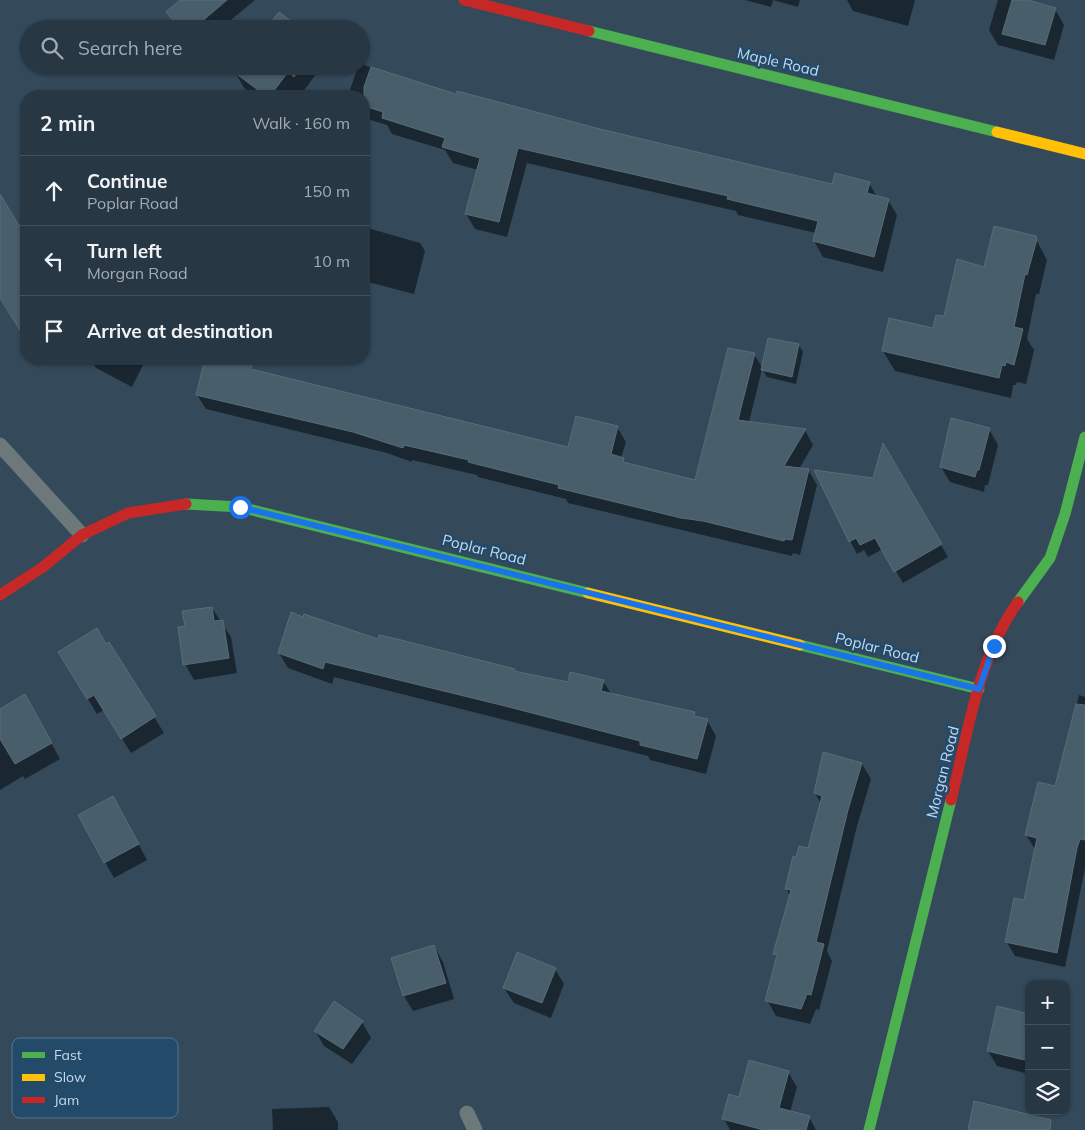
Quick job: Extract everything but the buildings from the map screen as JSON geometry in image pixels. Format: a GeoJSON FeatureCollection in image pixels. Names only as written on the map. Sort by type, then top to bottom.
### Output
{"type":"FeatureCollection","features":[{"type":"Feature","properties":{"kind":"street","name":"Maple Road"},"geometry":{"type":"LineString","coordinates":[[464,0],[1085,154]]}},
{"type":"Feature","properties":{"kind":"street","name":"Morgan Road"},"geometry":{"type":"LineString","coordinates":[[869,1130],[979,689],[994,646],[1014,608],[1033,585],[1049,560],[1061,529],[1085,437]]}},
{"type":"Feature","properties":{"kind":"street"},"geometry":{"type":"LineString","coordinates":[[0,445],[82,534]]}},
{"type":"Feature","properties":{"kind":"street","name":"Poplar Road"},"geometry":{"type":"LineString","coordinates":[[0,595],[43,567],[82,534],[128,513],[177,504],[240,507],[979,689]]}},
{"type":"Feature","properties":{"kind":"street"},"geometry":{"type":"LineString","coordinates":[[467,1113],[475,1130]]}},
{"type":"Feature","properties":{"kind":"traffic: fast"},"geometry":{"type":"LineString","coordinates":[[589,31],[997,132]]}},
{"type":"Feature","properties":{"kind":"traffic: fast"},"geometry":{"type":"LineString","coordinates":[[1018,602],[1050,558],[1065,514],[1085,437]]}},
{"type":"Feature","properties":{"kind":"traffic: fast"},"geometry":{"type":"LineString","coordinates":[[186,504],[240,507],[588,593]]}},
{"type":"Feature","properties":{"kind":"traffic: fast"},"geometry":{"type":"LineString","coordinates":[[800,645],[979,689]]}},
{"type":"Feature","properties":{"kind":"traffic: fast"},"geometry":{"type":"LineString","coordinates":[[869,1130],[951,800]]}},
{"type":"Feature","properties":{"kind":"traffic: slow"},"geometry":{"type":"LineString","coordinates":[[997,132],[1085,154]]}},
{"type":"Feature","properties":{"kind":"traffic: slow"},"geometry":{"type":"LineString","coordinates":[[588,593],[800,645]]}},
{"type":"Feature","properties":{"kind":"traffic: jam"},"geometry":{"type":"LineString","coordinates":[[464,0],[589,31]]}},
{"type":"Feature","properties":{"kind":"traffic: jam"},"geometry":{"type":"LineString","coordinates":[[0,595],[43,567],[82,535],[128,513],[186,504]]}},
{"type":"Feature","properties":{"kind":"traffic: jam"},"geometry":{"type":"LineString","coordinates":[[951,800],[983,672],[1004,624],[1018,602]]}},
{"type":"Feature","properties":{"kind":"route"},"geometry":{"type":"LineString","coordinates":[[240,507],[358,534],[979,689],[994,646]]}}]}
